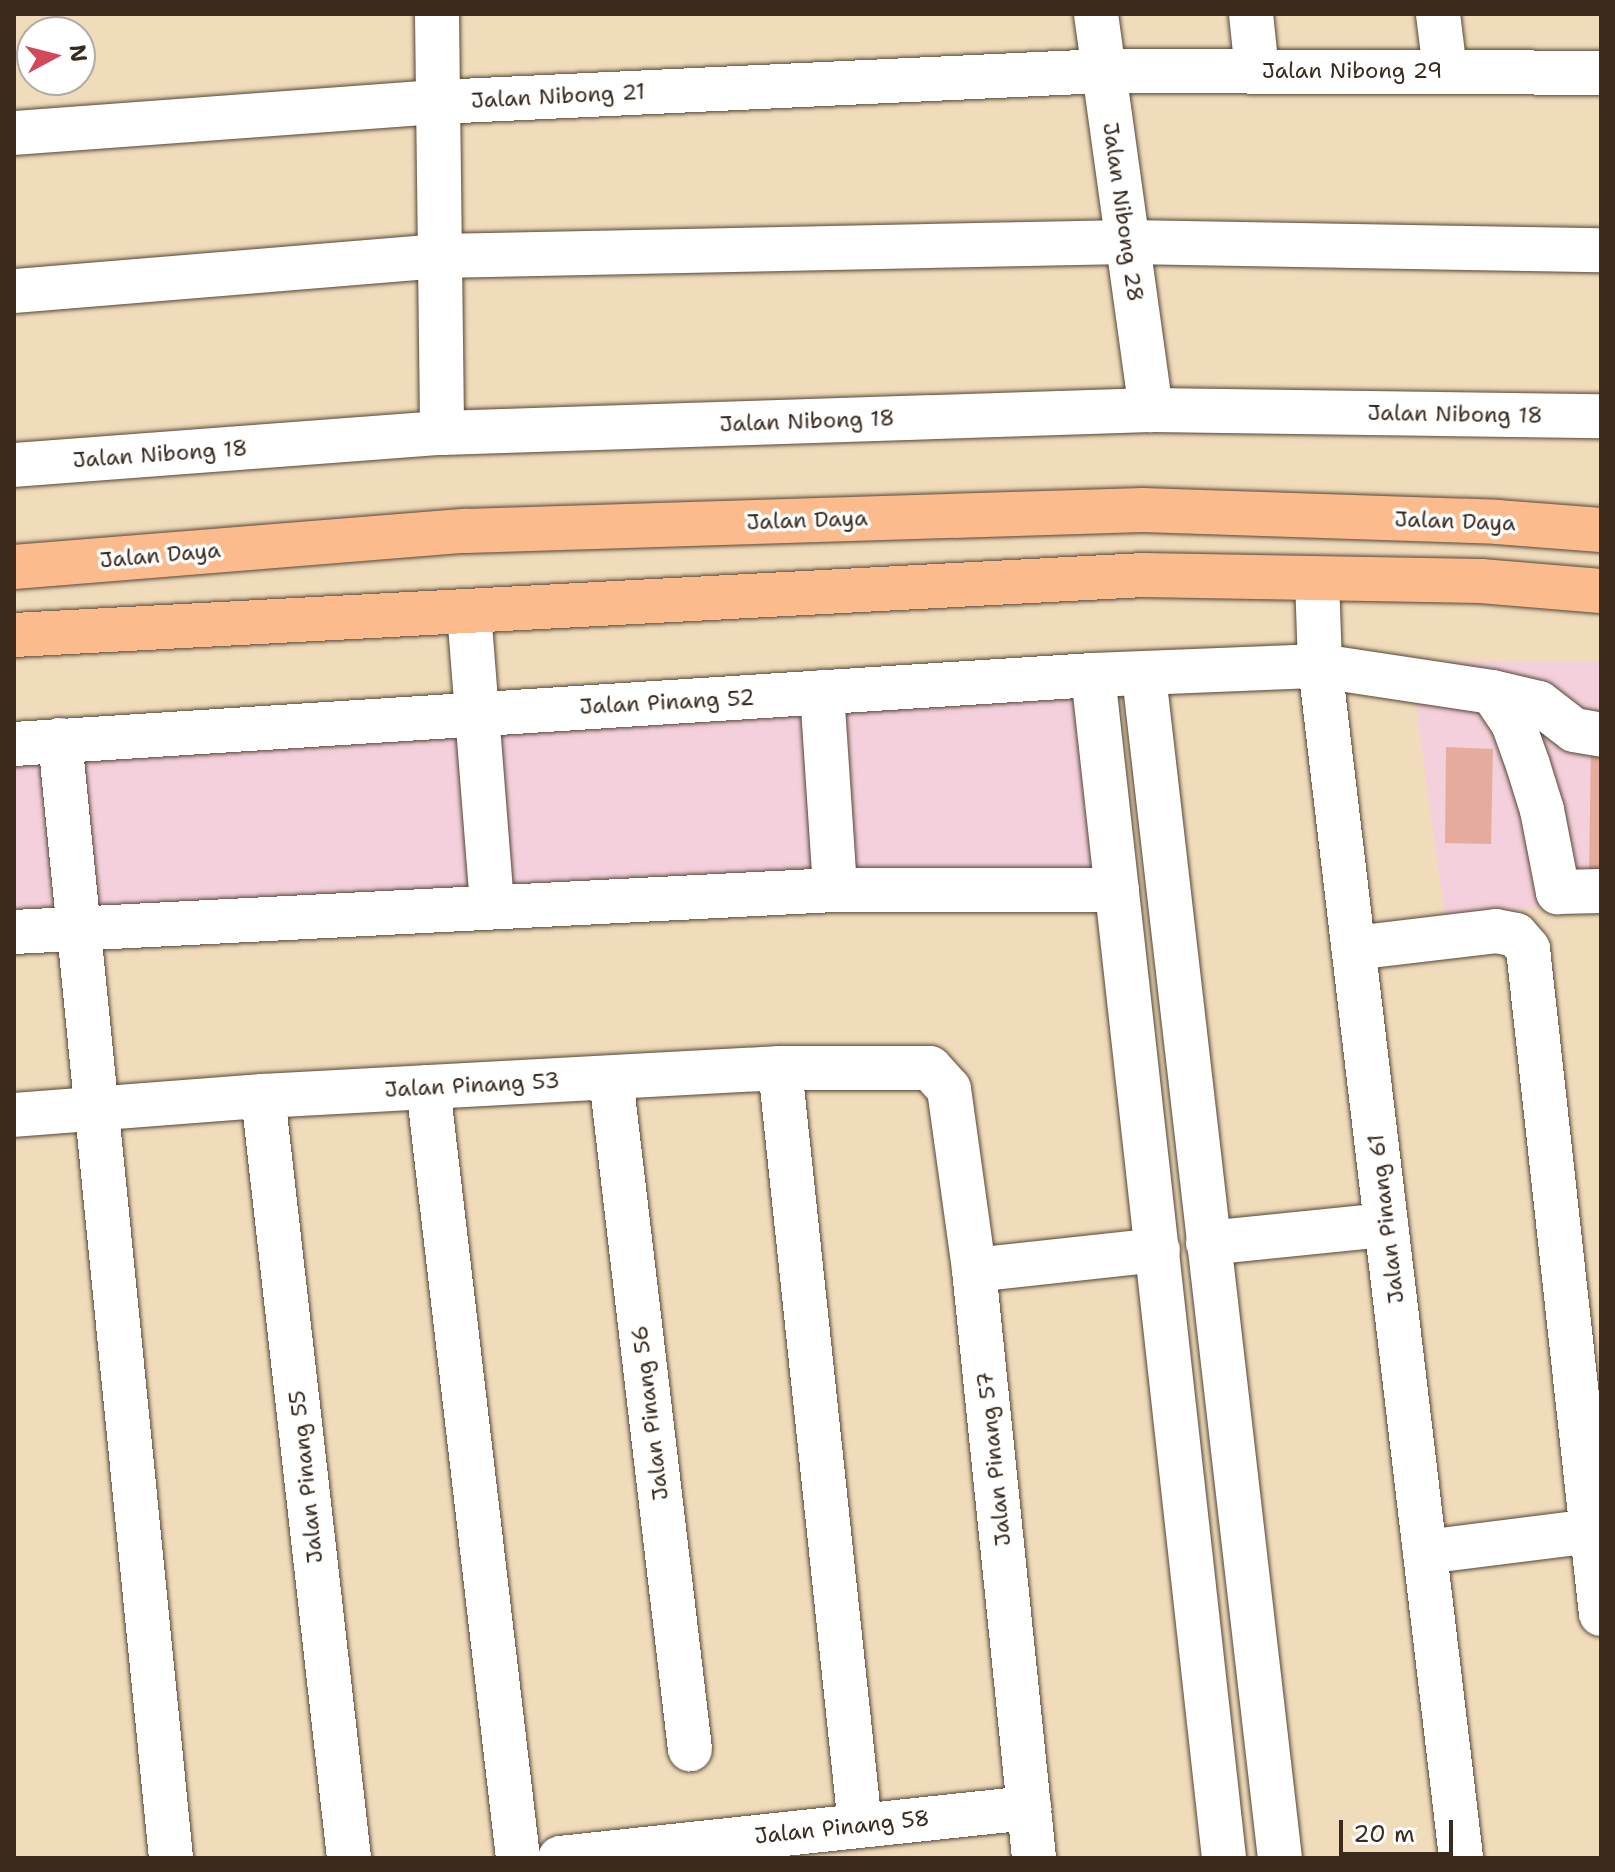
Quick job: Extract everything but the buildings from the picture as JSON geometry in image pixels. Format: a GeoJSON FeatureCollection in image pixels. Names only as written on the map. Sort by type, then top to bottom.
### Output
{"type":"FeatureCollection","features":[{"type":"Feature","properties":{"kind":"main road","name":"Jalan Daya"},"geometry":{"type":"LineString","coordinates":[[14,567],[466,531],[1143,510],[1497,522],[1601,530]]}},
{"type":"Feature","properties":{"kind":"main road"},"geometry":{"type":"LineString","coordinates":[[14,635],[1143,575],[1481,581],[1601,591]]}},
{"type":"Feature","properties":{"kind":"street"},"geometry":{"type":"LineString","coordinates":[[437,14],[442,433]]}},
{"type":"Feature","properties":{"kind":"street","name":"Jalan Nibong 28"},"geometry":{"type":"LineString","coordinates":[[1096,14],[1151,410]]}},
{"type":"Feature","properties":{"kind":"street"},"geometry":{"type":"LineString","coordinates":[[1251,14],[1257,71]]}},
{"type":"Feature","properties":{"kind":"street"},"geometry":{"type":"LineString","coordinates":[[1438,14],[1445,70]]}},
{"type":"Feature","properties":{"kind":"street","name":"Jalan Nibong 21"},"geometry":{"type":"LineString","coordinates":[[14,133],[438,102],[1103,71]]}},
{"type":"Feature","properties":{"kind":"street","name":"Jalan Nibong 29"},"geometry":{"type":"LineString","coordinates":[[1103,71],[1601,73]]}},
{"type":"Feature","properties":{"kind":"street"},"geometry":{"type":"LineString","coordinates":[[14,291],[440,256],[1128,242],[1601,250]]}},
{"type":"Feature","properties":{"kind":"street","name":"Jalan Nibong 18"},"geometry":{"type":"LineString","coordinates":[[14,465],[442,433],[1151,410],[1601,416]]}},
{"type":"Feature","properties":{"kind":"street","name":"Jalan Pinang 61"},"geometry":{"type":"LineString","coordinates":[[1317,579],[1320,666],[1461,1858]]}},
{"type":"Feature","properties":{"kind":"street"},"geometry":{"type":"LineString","coordinates":[[469,612],[492,907]]}},
{"type":"Feature","properties":{"kind":"street","name":"Jalan Pinang 52"},"geometry":{"type":"LineString","coordinates":[[14,744],[1093,675],[1144,676],[1320,666],[1492,692],[1539,703],[1574,730],[1601,735]]}},
{"type":"Feature","properties":{"kind":"street"},"geometry":{"type":"LineString","coordinates":[[1093,675],[1224,1858]]}},
{"type":"Feature","properties":{"kind":"street"},"geometry":{"type":"LineString","coordinates":[[1144,676],[1280,1858]]}},
{"type":"Feature","properties":{"kind":"street"},"geometry":{"type":"LineString","coordinates":[[822,692],[835,890]]}},
{"type":"Feature","properties":{"kind":"street"},"geometry":{"type":"LineString","coordinates":[[1492,692],[1513,723],[1528,765],[1542,810],[1558,892],[1601,891]]}},
{"type":"Feature","properties":{"kind":"street"},"geometry":{"type":"LineString","coordinates":[[60,740],[94,1109],[171,1858]]}},
{"type":"Feature","properties":{"kind":"street"},"geometry":{"type":"LineString","coordinates":[[14,932],[835,890],[1117,890]]}},
{"type":"Feature","properties":{"kind":"street"},"geometry":{"type":"LineString","coordinates":[[1354,948],[1496,931],[1516,935],[1528,949],[1601,1614]]}},
{"type":"Feature","properties":{"kind":"street"},"geometry":{"type":"LineString","coordinates":[[780,1068],[860,1825]]}},
{"type":"Feature","properties":{"kind":"street","name":"Jalan Pinang 53"},"geometry":{"type":"LineString","coordinates":[[14,1115],[263,1096],[780,1068],[930,1068]]}},
{"type":"Feature","properties":{"kind":"street","name":"Jalan Pinang 57"},"geometry":{"type":"LineString","coordinates":[[930,1068],[949,1089],[974,1270],[1034,1858]]}},
{"type":"Feature","properties":{"kind":"street","name":"Jalan Pinang 56"},"geometry":{"type":"LineString","coordinates":[[611,1078],[690,1749]]}},
{"type":"Feature","properties":{"kind":"street"},"geometry":{"type":"LineString","coordinates":[[428,1087],[518,1858]]}},
{"type":"Feature","properties":{"kind":"street","name":"Jalan Pinang 55"},"geometry":{"type":"LineString","coordinates":[[263,1096],[349,1858]]}},
{"type":"Feature","properties":{"kind":"street"},"geometry":{"type":"LineString","coordinates":[[1208,1243],[1386,1225]]}},
{"type":"Feature","properties":{"kind":"street"},"geometry":{"type":"LineString","coordinates":[[974,1270],[1158,1250]]}},
{"type":"Feature","properties":{"kind":"street"},"geometry":{"type":"LineString","coordinates":[[1425,1552],[1591,1531]]}},
{"type":"Feature","properties":{"kind":"street","name":"Jalan Pinang 58"},"geometry":{"type":"LineString","coordinates":[[560,1858],[1029,1808]]}},
{"type":"Feature","properties":{"kind":"shaded area"},"geometry":{"type":"Polygon","coordinates":[[[1601,661],[1601,900],[1445,917],[1410,662],[1601,661]]]}},
{"type":"Feature","properties":{"kind":"shaded area"},"geometry":{"type":"Polygon","coordinates":[[[1086,688],[1108,880],[14,925],[14,758],[1086,688]]]}}]}
